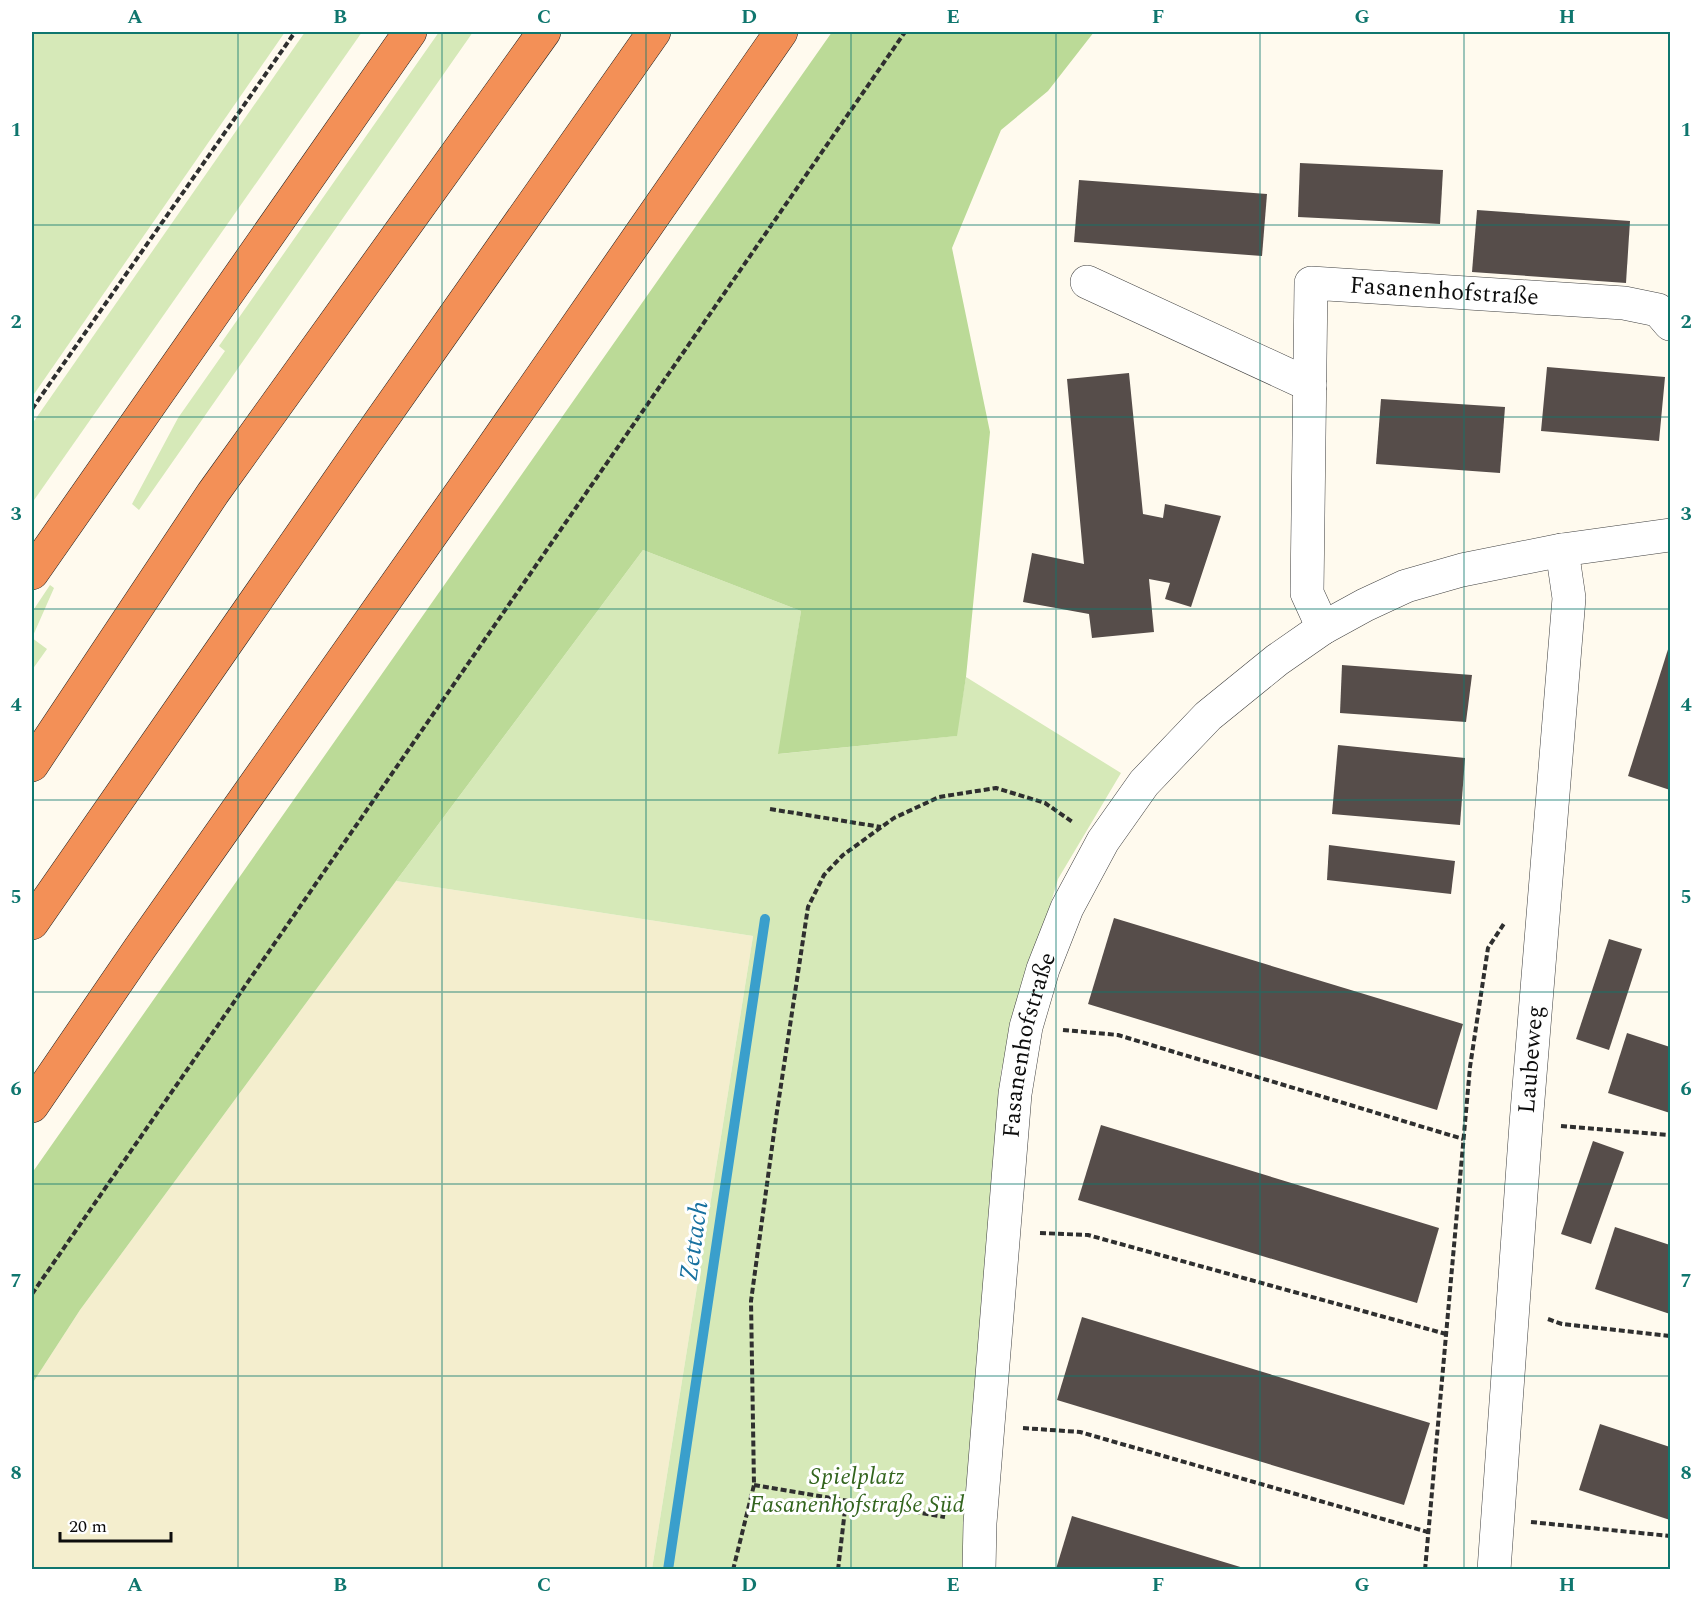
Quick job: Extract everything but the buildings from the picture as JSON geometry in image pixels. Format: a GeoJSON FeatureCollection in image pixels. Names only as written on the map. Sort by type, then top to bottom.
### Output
{"type":"FeatureCollection","features":[{"type":"Feature","properties":{"kind":"highway"},"geometry":{"type":"LineString","coordinates":[[32,573],[410,32]]}},
{"type":"Feature","properties":{"kind":"highway"},"geometry":{"type":"LineString","coordinates":[[32,765],[213,493],[544,32]]}},
{"type":"Feature","properties":{"kind":"highway"},"geometry":{"type":"LineString","coordinates":[[32,923],[654,32]]}},
{"type":"Feature","properties":{"kind":"highway"},"geometry":{"type":"LineString","coordinates":[[32,1106],[140,948],[782,32]]}},
{"type":"Feature","properties":{"kind":"street"},"geometry":{"type":"LineString","coordinates":[[1087,282],[1310,385]]}},
{"type":"Feature","properties":{"kind":"street","name":"Fasanenhofstraße"},"geometry":{"type":"LineString","coordinates":[[1323,628],[1307,592],[1311,283],[1624,303],[1658,310],[1671,324]]}},
{"type":"Feature","properties":{"kind":"street","name":"Fasanenhofstraße"},"geometry":{"type":"LineString","coordinates":[[979,1569],[980,1523],[1015,1094],[1026,1027],[1043,969],[1067,908],[1102,841],[1144,783],[1208,716],[1277,660],[1323,628],[1365,605],[1406,586],[1462,570],[1562,550],[1671,535]]}},
{"type":"Feature","properties":{"kind":"street","name":"Laubeweg"},"geometry":{"type":"LineString","coordinates":[[1494,1569],[1526,1124],[1569,598],[1562,550]]}},
{"type":"Feature","properties":{"kind":"path"},"geometry":{"type":"LineString","coordinates":[[32,410],[295,32]]}},
{"type":"Feature","properties":{"kind":"path"},"geometry":{"type":"LineString","coordinates":[[32,1294],[905,32]]}},
{"type":"Feature","properties":{"kind":"path"},"geometry":{"type":"LineString","coordinates":[[733,1569],[754,1485],[751,1301],[808,907],[824,875],[843,855],[894,818],[939,797],[996,788],[1045,803],[1102,841]]}},
{"type":"Feature","properties":{"kind":"path"},"geometry":{"type":"LineString","coordinates":[[770,809],[882,828]]}},
{"type":"Feature","properties":{"kind":"path"},"geometry":{"type":"LineString","coordinates":[[1425,1569],[1470,1068],[1488,948],[1506,921]]}},
{"type":"Feature","properties":{"kind":"path"},"geometry":{"type":"LineString","coordinates":[[1026,1027],[1118,1035],[1463,1139]]}},
{"type":"Feature","properties":{"kind":"path"},"geometry":{"type":"LineString","coordinates":[[1526,1124],[1606,1128],[1671,1135]]}},
{"type":"Feature","properties":{"kind":"path"},"geometry":{"type":"LineString","coordinates":[[1067,1234],[1088,1235],[1446,1334]]}},
{"type":"Feature","properties":{"kind":"path"},"geometry":{"type":"LineString","coordinates":[[1513,1308],[1562,1324],[1671,1336]]}},
{"type":"Feature","properties":{"kind":"path"},"geometry":{"type":"LineString","coordinates":[[989,1426],[1080,1432],[1428,1532]]}},
{"type":"Feature","properties":{"kind":"path"},"geometry":{"type":"LineString","coordinates":[[754,1485],[980,1523]]}},
{"type":"Feature","properties":{"kind":"path"},"geometry":{"type":"LineString","coordinates":[[838,1569],[846,1501]]}},
{"type":"Feature","properties":{"kind":"path"},"geometry":{"type":"LineString","coordinates":[[1498,1520],[1671,1536]]}},
{"type":"Feature","properties":{"kind":"shaded area"},"geometry":{"type":"Polygon","coordinates":[[[396,881],[753,936],[652,1569],[32,1570],[32,1384],[80,1310],[396,881]]]}},
{"type":"Feature","properties":{"kind":"green space"},"geometry":{"type":"Polygon","coordinates":[[[32,32],[285,32],[32,397],[32,32]]]}},
{"type":"Feature","properties":{"kind":"green space"},"geometry":{"type":"Polygon","coordinates":[[[305,32],[362,32],[32,503],[32,424],[305,32]]]}},
{"type":"Feature","properties":{"kind":"green space"},"geometry":{"type":"Polygon","coordinates":[[[439,32],[473,32],[139,510],[132,504],[178,418],[225,351],[219,346],[439,32]]]}},
{"type":"Feature","properties":{"kind":"green space"},"geometry":{"type":"Polygon","coordinates":[[[832,32],[1094,32],[1048,91],[1001,130],[952,248],[990,432],[966,677],[957,736],[778,754],[801,611],[643,550],[80,1310],[32,1384],[32,1173],[832,32]]]}},
{"type":"Feature","properties":{"kind":"green space","name":"Spielplatz Fasanenhofstraße Süd"},"geometry":{"type":"Polygon","coordinates":[[[643,550],[801,611],[779,754],[956,736],[966,677],[1121,773],[1058,879],[1001,1071],[965,1569],[652,1569],[753,936],[396,881],[643,550]]]}},
{"type":"Feature","properties":{"kind":"green space"},"geometry":{"type":"Polygon","coordinates":[[[50,585],[54,588],[32,638],[32,612],[50,585]]]}},
{"type":"Feature","properties":{"kind":"green space"},"geometry":{"type":"Polygon","coordinates":[[[32,638],[47,649],[32,670],[32,638]]]}},
{"type":"Feature","properties":{"kind":"waterway","name":"Zettach"},"geometry":{"type":"LineString","coordinates":[[668,1570],[765,919]]}}]}
